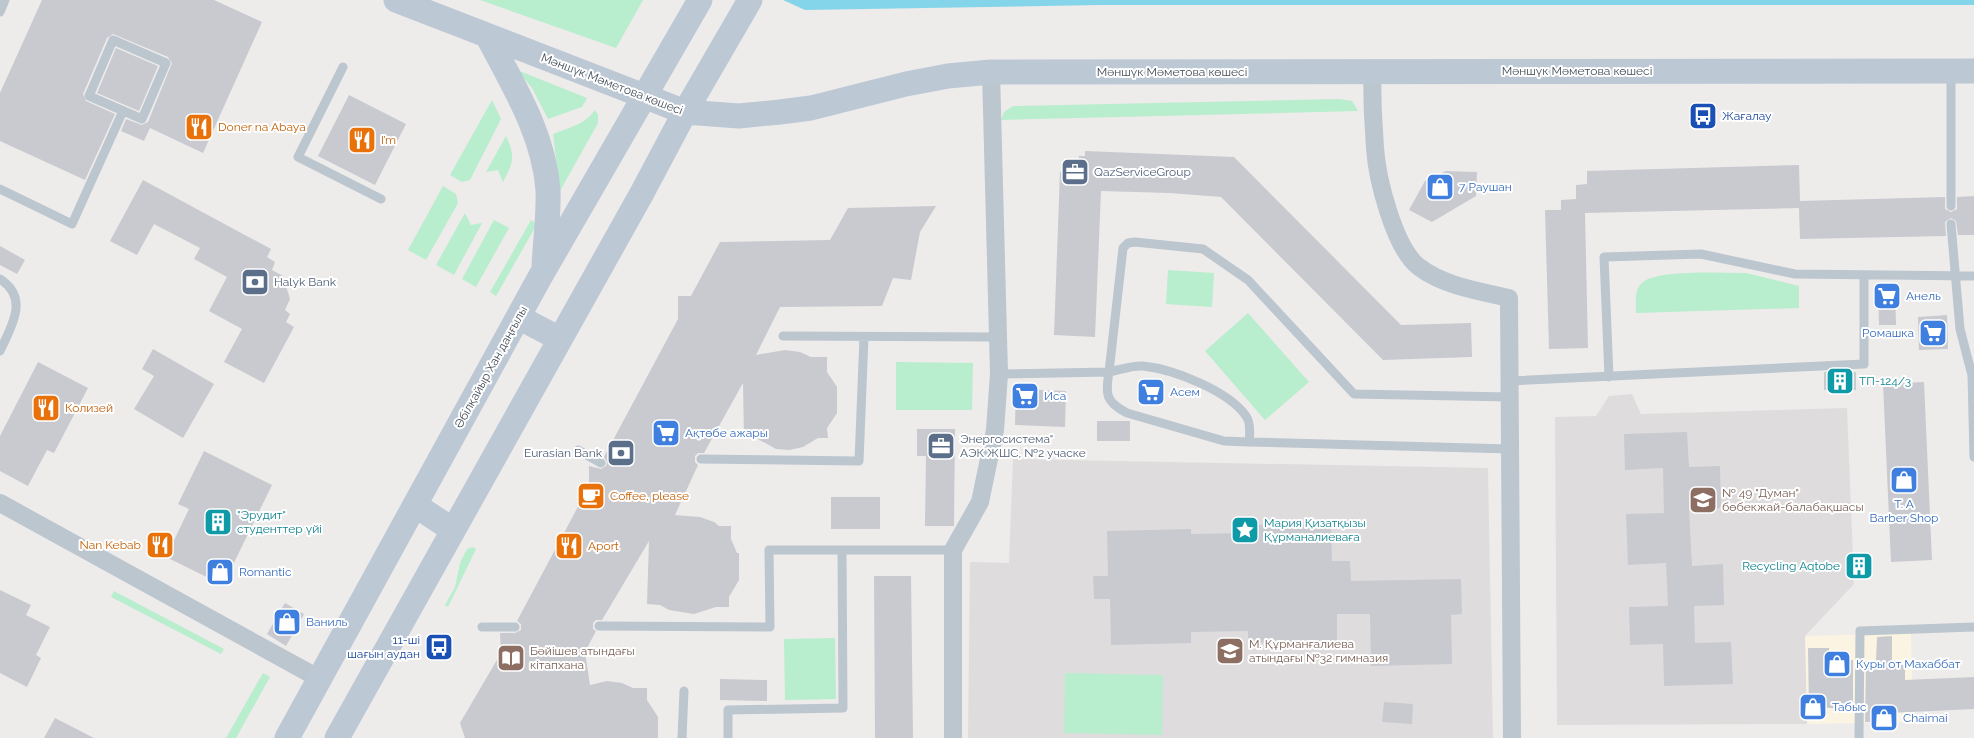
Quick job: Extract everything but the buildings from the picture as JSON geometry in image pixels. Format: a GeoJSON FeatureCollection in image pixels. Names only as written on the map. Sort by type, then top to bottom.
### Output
{"type":"FeatureCollection","features":[{"type":"Feature","properties":{"kind":"main road","name":"Мәншүк Мәметова көшесі"},"geometry":{"type":"LineString","coordinates":[[396,0],[685,112],[739,116],[811,108],[906,84],[991,72],[1962,71]]}},
{"type":"Feature","properties":{"kind":"main road","name":"Әбілқайыр Хан даңғылы"},"geometry":{"type":"LineString","coordinates":[[287,738],[543,272],[700,0]]}},
{"type":"Feature","properties":{"kind":"main road"},"geometry":{"type":"LineString","coordinates":[[338,738],[685,112],[746,7]]}},
{"type":"Feature","properties":{"kind":"main road"},"geometry":{"type":"LineString","coordinates":[[488,37],[528,116],[543,157],[548,190],[543,272]]}},
{"type":"Feature","properties":{"kind":"main road"},"geometry":{"type":"LineString","coordinates":[[518,317],[560,339]]}},
{"type":"Feature","properties":{"kind":"main road"},"geometry":{"type":"LineString","coordinates":[[415,505],[453,530]]}},
{"type":"Feature","properties":{"kind":"street"},"geometry":{"type":"LineString","coordinates":[[1372,71],[1375,150],[1384,196],[1395,233],[1418,266],[1438,278],[1460,286],[1509,298],[1512,738]]}},
{"type":"Feature","properties":{"kind":"street"},"geometry":{"type":"LineString","coordinates":[[953,738],[953,550],[980,502],[994,430],[999,374],[991,72]]}},
{"type":"Feature","properties":{"kind":"street"},"geometry":{"type":"LineString","coordinates":[[0,503],[320,678]]}},
{"type":"Feature","properties":{"kind":"lane"},"geometry":{"type":"LineString","coordinates":[[0,12],[5,0]]}},
{"type":"Feature","properties":{"kind":"lane"},"geometry":{"type":"LineString","coordinates":[[113,40],[166,63],[142,119],[123,111],[89,96],[113,40]]}},
{"type":"Feature","properties":{"kind":"lane"},"geometry":{"type":"LineString","coordinates":[[343,67],[298,157],[381,198]]}},
{"type":"Feature","properties":{"kind":"lane"},"geometry":{"type":"LineString","coordinates":[[1951,206],[1962,71]]}},
{"type":"Feature","properties":{"kind":"lane"},"geometry":{"type":"LineString","coordinates":[[0,189],[72,224],[123,111]]}},
{"type":"Feature","properties":{"kind":"lane"},"geometry":{"type":"LineString","coordinates":[[1951,224],[1960,329],[1972,374],[1974,457]]}},
{"type":"Feature","properties":{"kind":"lane"},"geometry":{"type":"LineString","coordinates":[[1510,449],[1224,440],[1205,436],[1119,409],[1107,395],[1123,248],[1128,243],[1136,242],[1203,250],[1248,280],[1354,394],[1510,389],[1609,377],[1864,364],[1864,276]]}},
{"type":"Feature","properties":{"kind":"lane"},"geometry":{"type":"LineString","coordinates":[[1609,377],[1604,257],[1701,254],[1795,274],[1974,276]]}},
{"type":"Feature","properties":{"kind":"lane"},"geometry":{"type":"LineString","coordinates":[[0,279],[8,284],[15,297],[16,314],[0,351]]}},
{"type":"Feature","properties":{"kind":"lane"},"geometry":{"type":"LineString","coordinates":[[783,336],[998,337]]}},
{"type":"Feature","properties":{"kind":"lane"},"geometry":{"type":"LineString","coordinates":[[701,459],[859,461],[864,337]]}},
{"type":"Feature","properties":{"kind":"lane"},"geometry":{"type":"LineString","coordinates":[[999,374],[1109,372],[1142,366],[1186,376],[1232,401],[1247,417],[1250,428],[1249,442]]}},
{"type":"Feature","properties":{"kind":"lane"},"geometry":{"type":"LineString","coordinates":[[578,450],[601,463]]}},
{"type":"Feature","properties":{"kind":"lane"},"geometry":{"type":"LineString","coordinates":[[599,626],[770,627],[769,550],[953,550]]}},
{"type":"Feature","properties":{"kind":"lane"},"geometry":{"type":"LineString","coordinates":[[728,738],[728,710],[843,708],[842,550]]}},
{"type":"Feature","properties":{"kind":"lane"},"geometry":{"type":"LineString","coordinates":[[1860,738],[1860,631],[1974,626]]}},
{"type":"Feature","properties":{"kind":"lane"},"geometry":{"type":"LineString","coordinates":[[482,627],[516,627]]}},
{"type":"Feature","properties":{"kind":"lane"},"geometry":{"type":"LineString","coordinates":[[682,738],[684,691]]}},
{"type":"Feature","properties":{"kind":"shaded area","name":"№ 49 \"Думан\" бөбекжай-балабақшасы"},"geometry":{"type":"Polygon","coordinates":[[[1632,394],[1641,414],[1847,408],[1854,584],[1805,636],[1807,724],[1557,725],[1555,417],[1596,416],[1609,396],[1632,394]]]}},
{"type":"Feature","properties":{"kind":"shaded area","name":"М. Құрманғалиева атындағы №32 гимназия"},"geometry":{"type":"Polygon","coordinates":[[[1013,459],[1488,468],[1493,738],[968,738],[970,562],[1009,563],[1013,459]]]}},
{"type":"Feature","properties":{"kind":"shaded area"},"geometry":{"type":"Polygon","coordinates":[[[1911,633],[1913,722],[1807,724],[1805,636],[1911,633]]]}},
{"type":"Feature","properties":{"kind":"green space"},"geometry":{"type":"Polygon","coordinates":[[[480,0],[643,0],[616,48],[480,0]]]}},
{"type":"Feature","properties":{"kind":"green space"},"geometry":{"type":"Polygon","coordinates":[[[517,70],[587,98],[582,107],[548,119],[532,88],[517,70]]]}},
{"type":"Feature","properties":{"kind":"green space"},"geometry":{"type":"Polygon","coordinates":[[[1339,99],[1352,101],[1358,111],[1001,120],[1004,112],[1013,106],[1339,99]]]}},
{"type":"Feature","properties":{"kind":"green space"},"geometry":{"type":"Polygon","coordinates":[[[492,100],[501,119],[470,180],[462,182],[450,175],[492,100]]]}},
{"type":"Feature","properties":{"kind":"green space"},"geometry":{"type":"Polygon","coordinates":[[[595,110],[598,115],[598,123],[560,191],[553,134],[582,122],[595,110]]]}},
{"type":"Feature","properties":{"kind":"green space"},"geometry":{"type":"Polygon","coordinates":[[[506,136],[511,149],[512,160],[503,182],[498,170],[486,172],[506,136]]]}},
{"type":"Feature","properties":{"kind":"green space"},"geometry":{"type":"Polygon","coordinates":[[[443,186],[456,194],[458,203],[426,260],[408,250],[443,186]]]}},
{"type":"Feature","properties":{"kind":"green space"},"geometry":{"type":"Polygon","coordinates":[[[465,213],[471,225],[482,223],[454,275],[436,265],[465,213]]]}},
{"type":"Feature","properties":{"kind":"green space"},"geometry":{"type":"Polygon","coordinates":[[[494,220],[509,228],[476,287],[462,279],[494,220]]]}},
{"type":"Feature","properties":{"kind":"green space"},"geometry":{"type":"Polygon","coordinates":[[[531,220],[537,224],[496,296],[490,292],[531,220]]]}},
{"type":"Feature","properties":{"kind":"green space"},"geometry":{"type":"Polygon","coordinates":[[[1168,270],[1214,273],[1212,307],[1166,304],[1168,270]]]}},
{"type":"Feature","properties":{"kind":"green space"},"geometry":{"type":"Polygon","coordinates":[[[1691,273],[1746,273],[1799,286],[1799,308],[1636,313],[1636,297],[1639,286],[1649,279],[1691,273]]]}},
{"type":"Feature","properties":{"kind":"green space"},"geometry":{"type":"Polygon","coordinates":[[[1248,313],[1309,382],[1265,420],[1205,351],[1248,313]]]}},
{"type":"Feature","properties":{"kind":"green space"},"geometry":{"type":"Polygon","coordinates":[[[896,362],[973,363],[972,410],[896,410],[896,362]]]}},
{"type":"Feature","properties":{"kind":"green space"},"geometry":{"type":"Polygon","coordinates":[[[473,547],[476,549],[448,607],[445,605],[455,587],[460,563],[467,549],[473,547]]]}},
{"type":"Feature","properties":{"kind":"green space"},"geometry":{"type":"Polygon","coordinates":[[[114,591],[224,649],[221,654],[111,597],[114,591]]]}},
{"type":"Feature","properties":{"kind":"green space"},"geometry":{"type":"Polygon","coordinates":[[[835,638],[836,699],[785,700],[784,639],[835,638]]]}},
{"type":"Feature","properties":{"kind":"green space"},"geometry":{"type":"Polygon","coordinates":[[[263,673],[270,677],[236,738],[226,738],[263,673]]]}},
{"type":"Feature","properties":{"kind":"green space"},"geometry":{"type":"Polygon","coordinates":[[[1065,673],[1163,675],[1162,735],[1064,733],[1065,673]]]}},
{"type":"Feature","properties":{"kind":"water"},"geometry":{"type":"Polygon","coordinates":[[[783,0],[1974,0],[1974,5],[1100,5],[805,10],[783,0]]]}},
{"type":"Feature","properties":{"kind":"place","name":"Жағалау"},"geometry":{"type":"Point","coordinates":[1703,116]}},
{"type":"Feature","properties":{"kind":"place","name":"Doner na Abaya"},"geometry":{"type":"Point","coordinates":[199,127]}},
{"type":"Feature","properties":{"kind":"place","name":"I’m"},"geometry":{"type":"Point","coordinates":[362,140]}},
{"type":"Feature","properties":{"kind":"place","name":"QazServiceGroup"},"geometry":{"type":"Point","coordinates":[1075,172]}},
{"type":"Feature","properties":{"kind":"place","name":"7 Раушан"},"geometry":{"type":"Point","coordinates":[1440,187]}},
{"type":"Feature","properties":{"kind":"place","name":"Halyk Bank"},"geometry":{"type":"Point","coordinates":[255,282]}},
{"type":"Feature","properties":{"kind":"place","name":"Анель"},"geometry":{"type":"Point","coordinates":[1887,296]}},
{"type":"Feature","properties":{"kind":"place","name":"Ромашка"},"geometry":{"type":"Point","coordinates":[1933,333]}},
{"type":"Feature","properties":{"kind":"place","name":"ТП-124/3"},"geometry":{"type":"Point","coordinates":[1840,381]}},
{"type":"Feature","properties":{"kind":"place","name":"Асем"},"geometry":{"type":"Point","coordinates":[1151,392]}},
{"type":"Feature","properties":{"kind":"place","name":"Иса"},"geometry":{"type":"Point","coordinates":[1025,396]}},
{"type":"Feature","properties":{"kind":"place","name":"Колизей"},"geometry":{"type":"Point","coordinates":[46,408]}},
{"type":"Feature","properties":{"kind":"place","name":"Ақтөбе ажары"},"geometry":{"type":"Point","coordinates":[666,433]}},
{"type":"Feature","properties":{"kind":"place","name":"Энергосистема\" АЭК ЖШС, №2 учаске"},"geometry":{"type":"Point","coordinates":[941,446]}},
{"type":"Feature","properties":{"kind":"place","name":"Eurasian Bank"},"geometry":{"type":"Point","coordinates":[621,453]}},
{"type":"Feature","properties":{"kind":"place","name":"T. A Barber Shop"},"geometry":{"type":"Point","coordinates":[1904,480]}},
{"type":"Feature","properties":{"kind":"place","name":"Coffee, please"},"geometry":{"type":"Point","coordinates":[591,496]}},
{"type":"Feature","properties":{"kind":"place","name":"№ 49 \"Думан\" бөбекжай-балабақшасы"},"geometry":{"type":"Point","coordinates":[1703,500]}},
{"type":"Feature","properties":{"kind":"place","name":"\"Эрудит\" студенттер үйі"},"geometry":{"type":"Point","coordinates":[218,522]}},
{"type":"Feature","properties":{"kind":"place","name":"Мария Қизатқызы Құрманалиеваға"},"geometry":{"type":"Point","coordinates":[1245,530]}},
{"type":"Feature","properties":{"kind":"place","name":"Nan Kebab"},"geometry":{"type":"Point","coordinates":[160,545]}},
{"type":"Feature","properties":{"kind":"place","name":"Aport"},"geometry":{"type":"Point","coordinates":[569,546]}},
{"type":"Feature","properties":{"kind":"place","name":"Recycling Aqtobe"},"geometry":{"type":"Point","coordinates":[1859,566]}},
{"type":"Feature","properties":{"kind":"place","name":"Romantic"},"geometry":{"type":"Point","coordinates":[220,572]}},
{"type":"Feature","properties":{"kind":"place","name":"Ваниль"},"geometry":{"type":"Point","coordinates":[287,622]}},
{"type":"Feature","properties":{"kind":"place","name":"11-ші шағын аудан"},"geometry":{"type":"Point","coordinates":[439,647]}},
{"type":"Feature","properties":{"kind":"place","name":"М. Құрманғалиева атындағы №32 гимназия"},"geometry":{"type":"Point","coordinates":[1230,651]}},
{"type":"Feature","properties":{"kind":"place","name":"Бәйішев атындағы кітапхана"},"geometry":{"type":"Point","coordinates":[511,658]}},
{"type":"Feature","properties":{"kind":"place","name":"Куры от Махаббат"},"geometry":{"type":"Point","coordinates":[1837,664]}},
{"type":"Feature","properties":{"kind":"place","name":"Табыс"},"geometry":{"type":"Point","coordinates":[1813,707]}},
{"type":"Feature","properties":{"kind":"place","name":"Chaimai"},"geometry":{"type":"Point","coordinates":[1884,718]}}]}
